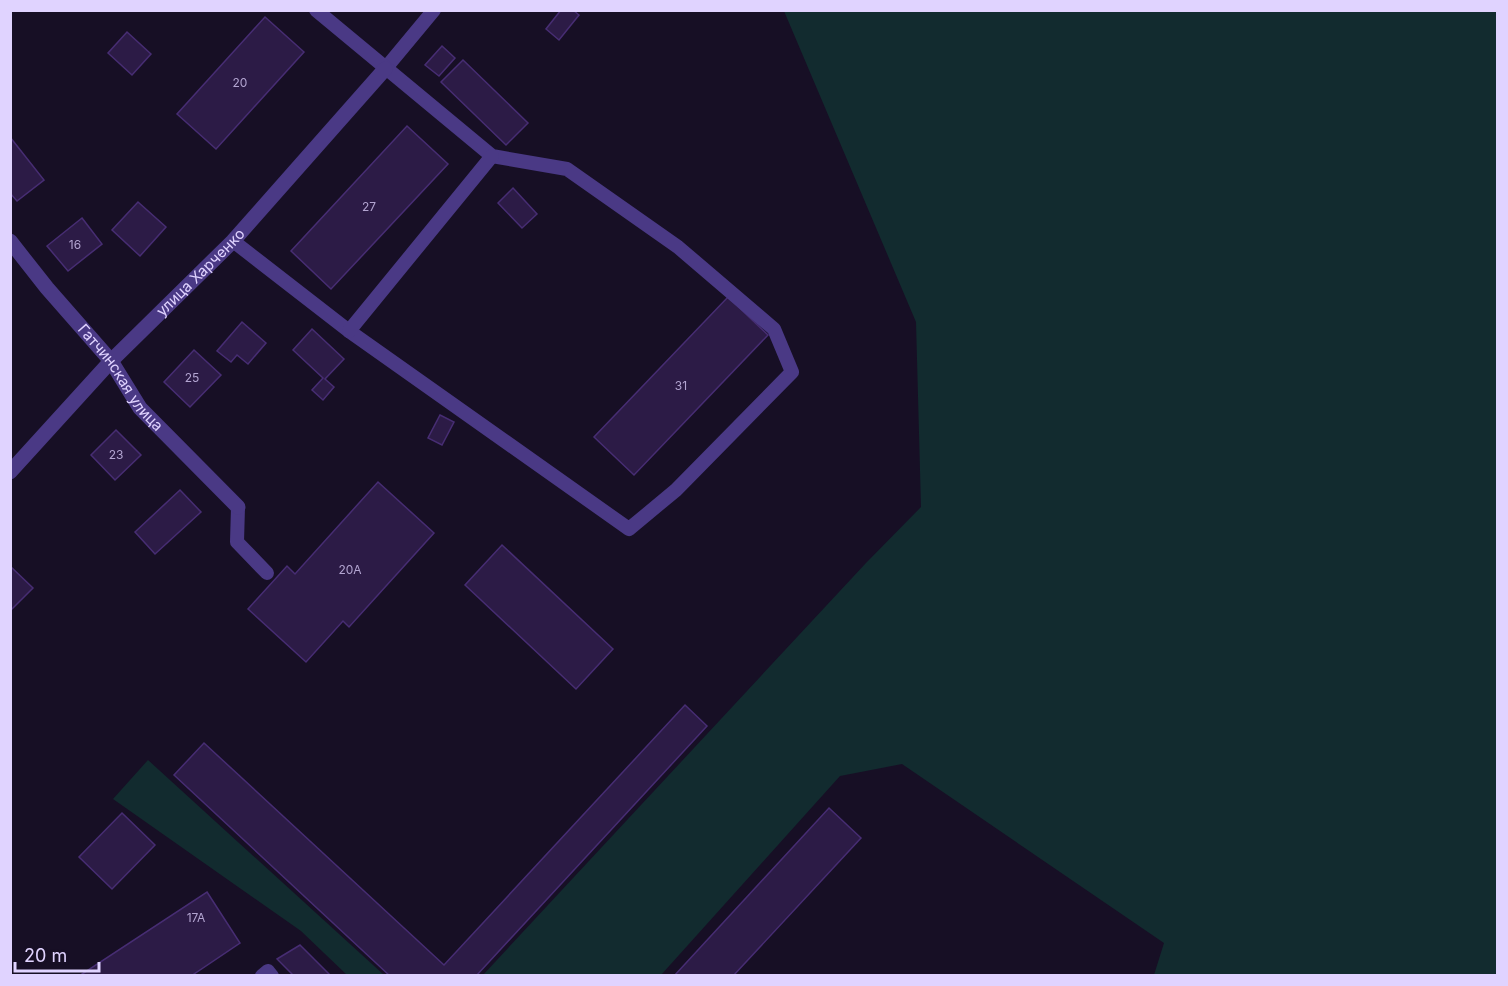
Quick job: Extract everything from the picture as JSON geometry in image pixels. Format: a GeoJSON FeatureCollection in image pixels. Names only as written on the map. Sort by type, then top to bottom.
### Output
{"type":"FeatureCollection","features":[{"type":"Feature","properties":{"kind":"street","name":"улица Харченко"},"geometry":{"type":"LineString","coordinates":[[10,472],[111,361],[233,241],[385,69]]}},
{"type":"Feature","properties":{"kind":"street","name":"Гатчинская улица"},"geometry":{"type":"LineString","coordinates":[[10,241],[47,288],[111,361],[140,408],[238,507]]}},
{"type":"Feature","properties":{"kind":"lane"},"geometry":{"type":"LineString","coordinates":[[233,241],[349,332],[629,529],[676,490],[792,372],[774,329],[678,247],[567,169],[492,156],[316,10]]}},
{"type":"Feature","properties":{"kind":"lane"},"geometry":{"type":"LineString","coordinates":[[385,69],[434,10]]}},
{"type":"Feature","properties":{"kind":"lane"},"geometry":{"type":"LineString","coordinates":[[349,332],[492,156]]}},
{"type":"Feature","properties":{"kind":"lane"},"geometry":{"type":"LineString","coordinates":[[238,507],[237,542],[267,573]]}},
{"type":"Feature","properties":{"kind":"lane"},"geometry":{"type":"LineString","coordinates":[[262,975],[268,971],[272,975]]}},
{"type":"Feature","properties":{"kind":"green space"},"geometry":{"type":"Polygon","coordinates":[[[784,11],[1497,11],[1497,975],[1154,975],[1164,943],[902,764],[840,776],[661,975],[483,975],[866,563],[921,507],[916,322],[784,11]]]}},
{"type":"Feature","properties":{"kind":"green space"},"geometry":{"type":"Polygon","coordinates":[[[148,760],[384,975],[347,975],[301,931],[113,799],[148,760]]]}},
{"type":"Feature","properties":{"kind":"building"},"geometry":{"type":"Polygon","coordinates":[[[561,10],[573,10],[579,15],[559,40],[546,29],[561,10]]]}},
{"type":"Feature","properties":{"kind":"building"},"geometry":{"type":"Polygon","coordinates":[[[265,17],[304,52],[216,149],[177,114],[265,17]]]}},
{"type":"Feature","properties":{"kind":"building"},"geometry":{"type":"Polygon","coordinates":[[[127,32],[151,54],[132,75],[108,53],[127,32]]]}},
{"type":"Feature","properties":{"kind":"building"},"geometry":{"type":"Polygon","coordinates":[[[442,46],[455,58],[439,76],[425,65],[442,46]]]}},
{"type":"Feature","properties":{"kind":"building"},"geometry":{"type":"Polygon","coordinates":[[[463,60],[528,123],[506,145],[441,82],[463,60]]]}},
{"type":"Feature","properties":{"kind":"building"},"geometry":{"type":"Polygon","coordinates":[[[407,126],[448,164],[331,289],[291,251],[407,126]]]}},
{"type":"Feature","properties":{"kind":"building"},"geometry":{"type":"Polygon","coordinates":[[[10,137],[44,180],[17,201],[10,193],[10,137]]]}},
{"type":"Feature","properties":{"kind":"building"},"geometry":{"type":"Polygon","coordinates":[[[513,188],[537,214],[522,228],[498,203],[513,188]]]}},
{"type":"Feature","properties":{"kind":"building"},"geometry":{"type":"Polygon","coordinates":[[[138,202],[166,227],[140,256],[112,230],[138,202]]]}},
{"type":"Feature","properties":{"kind":"building"},"geometry":{"type":"Polygon","coordinates":[[[82,218],[102,244],[68,271],[47,246],[82,218]]]}},
{"type":"Feature","properties":{"kind":"building"},"geometry":{"type":"Polygon","coordinates":[[[728,297],[768,335],[634,475],[594,437],[728,297]]]}},
{"type":"Feature","properties":{"kind":"building"},"geometry":{"type":"Polygon","coordinates":[[[242,322],[266,343],[248,364],[237,355],[231,362],[217,351],[242,322]]]}},
{"type":"Feature","properties":{"kind":"building"},"geometry":{"type":"Polygon","coordinates":[[[312,329],[344,359],[325,379],[334,387],[323,400],[312,390],[323,378],[293,350],[312,329]]]}},
{"type":"Feature","properties":{"kind":"building"},"geometry":{"type":"Polygon","coordinates":[[[194,350],[221,375],[190,407],[164,382],[194,350]]]}},
{"type":"Feature","properties":{"kind":"building"},"geometry":{"type":"Polygon","coordinates":[[[440,415],[454,422],[442,445],[428,438],[440,415]]]}},
{"type":"Feature","properties":{"kind":"building"},"geometry":{"type":"Polygon","coordinates":[[[116,430],[141,455],[115,480],[91,455],[116,430]]]}},
{"type":"Feature","properties":{"kind":"building"},"geometry":{"type":"Polygon","coordinates":[[[378,482],[434,533],[349,627],[343,621],[306,662],[248,609],[287,566],[295,574],[378,482]]]}},
{"type":"Feature","properties":{"kind":"building"},"geometry":{"type":"Polygon","coordinates":[[[180,490],[201,512],[155,554],[135,532],[180,490]]]}},
{"type":"Feature","properties":{"kind":"building"},"geometry":{"type":"Polygon","coordinates":[[[502,545],[613,649],[576,689],[465,585],[502,545]]]}},
{"type":"Feature","properties":{"kind":"building"},"geometry":{"type":"Polygon","coordinates":[[[10,566],[33,588],[10,611],[10,566]]]}},
{"type":"Feature","properties":{"kind":"building"},"geometry":{"type":"Polygon","coordinates":[[[685,705],[707,726],[476,976],[390,976],[174,775],[204,743],[444,965],[685,705]]]}},
{"type":"Feature","properties":{"kind":"building"},"geometry":{"type":"Polygon","coordinates":[[[829,808],[861,838],[733,976],[674,976],[829,808]]]}},
{"type":"Feature","properties":{"kind":"building"},"geometry":{"type":"Polygon","coordinates":[[[122,813],[155,845],[112,889],[79,857],[122,813]]]}},
{"type":"Feature","properties":{"kind":"building"},"geometry":{"type":"Polygon","coordinates":[[[207,892],[240,943],[191,976],[79,976],[207,892]]]}},
{"type":"Feature","properties":{"kind":"building"},"geometry":{"type":"Polygon","coordinates":[[[300,945],[331,976],[294,976],[277,959],[300,945]]]}}]}
